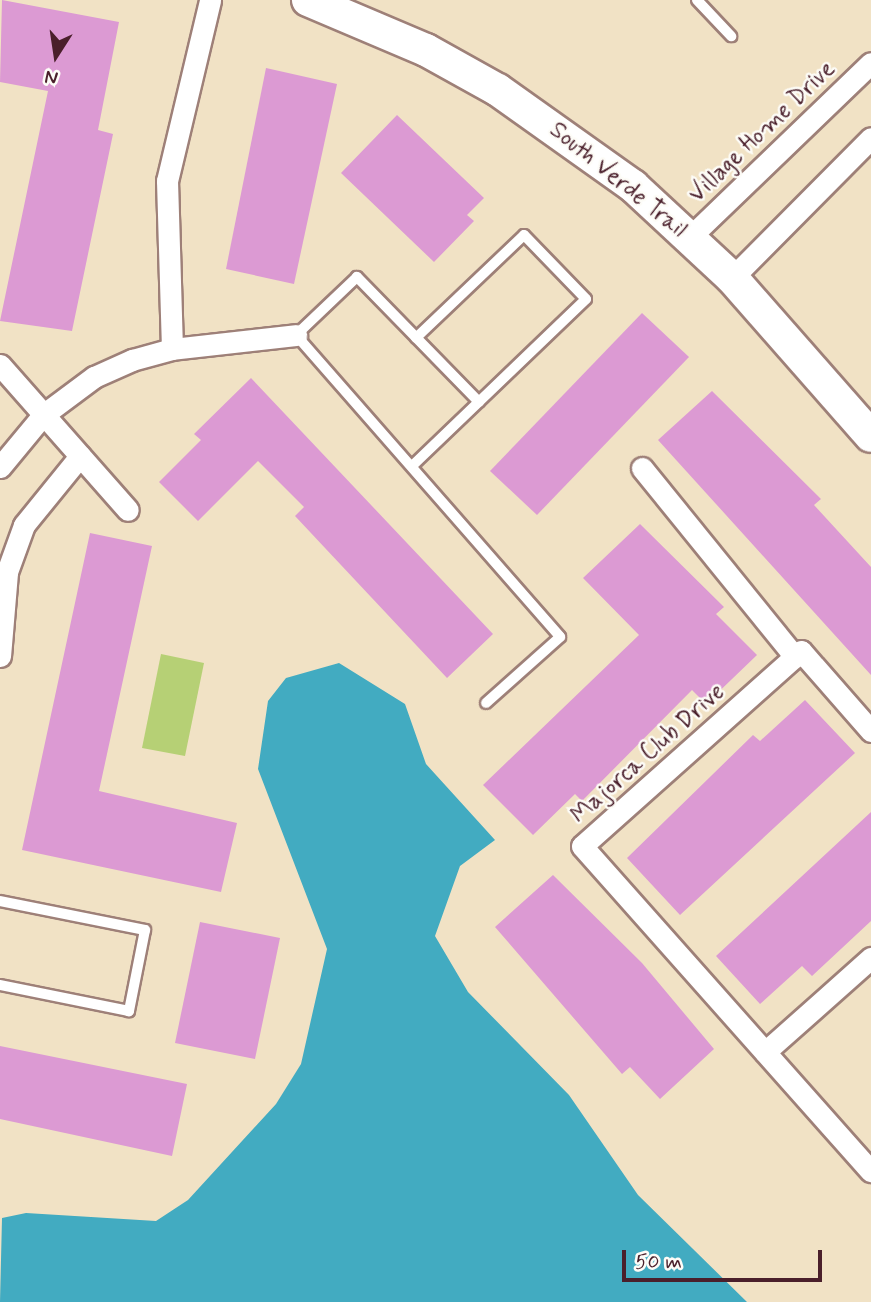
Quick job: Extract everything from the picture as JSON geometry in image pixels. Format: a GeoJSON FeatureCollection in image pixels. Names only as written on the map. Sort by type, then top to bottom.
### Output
{"type":"FeatureCollection","features":[{"type":"Feature","properties":{"kind":"street"},"geometry":{"type":"LineString","coordinates":[[172,349],[167,181],[210,0]]}},
{"type":"Feature","properties":{"kind":"street","name":"South Verde Trail"},"geometry":{"type":"LineString","coordinates":[[308,0],[425,50],[498,90],[578,144],[690,238],[732,278],[871,436]]}},
{"type":"Feature","properties":{"kind":"street","name":"Village Home Drive"},"geometry":{"type":"LineString","coordinates":[[690,238],[871,63]]}},
{"type":"Feature","properties":{"kind":"street"},"geometry":{"type":"LineString","coordinates":[[732,278],[871,138]]}},
{"type":"Feature","properties":{"kind":"street"},"geometry":{"type":"LineString","coordinates":[[0,467],[43,415],[94,377],[172,349],[296,335]]}},
{"type":"Feature","properties":{"kind":"street"},"geometry":{"type":"LineString","coordinates":[[0,365],[128,510]]}},
{"type":"Feature","properties":{"kind":"street"},"geometry":{"type":"LineString","coordinates":[[0,656],[7,572],[23,525],[80,456]]}},
{"type":"Feature","properties":{"kind":"street"},"geometry":{"type":"LineString","coordinates":[[642,468],[795,657],[801,651],[871,731]]}},
{"type":"Feature","properties":{"kind":"street","name":"Majorca Club Drive"},"geometry":{"type":"LineString","coordinates":[[795,657],[582,846],[871,1171]]}},
{"type":"Feature","properties":{"kind":"street"},"geometry":{"type":"LineString","coordinates":[[765,1052],[871,958]]}},
{"type":"Feature","properties":{"kind":"lane"},"geometry":{"type":"LineString","coordinates":[[697,0],[731,36]]}},
{"type":"Feature","properties":{"kind":"lane"},"geometry":{"type":"LineString","coordinates":[[412,466],[586,299],[524,234],[416,338]]}},
{"type":"Feature","properties":{"kind":"lane"},"geometry":{"type":"LineString","coordinates":[[479,402],[357,277],[296,335],[560,637],[486,703]]}},
{"type":"Feature","properties":{"kind":"lane"},"geometry":{"type":"LineString","coordinates":[[0,901],[145,930],[129,1011],[0,985]]}},
{"type":"Feature","properties":{"kind":"green space"},"geometry":{"type":"Polygon","coordinates":[[[161,654],[204,663],[185,756],[142,748],[161,654]]]}},
{"type":"Feature","properties":{"kind":"water"},"geometry":{"type":"Polygon","coordinates":[[[339,663],[405,704],[426,764],[495,840],[460,866],[435,936],[468,992],[569,1095],[638,1195],[747,1302],[0,1302],[2,1218],[26,1213],[156,1221],[188,1200],[276,1104],[301,1064],[327,949],[258,769],[268,701],[286,678],[339,663]]]}},
{"type":"Feature","properties":{"kind":"building"},"geometry":{"type":"Polygon","coordinates":[[[2,0],[119,22],[98,130],[113,134],[72,331],[0,321],[48,91],[0,82],[2,0]]]}},
{"type":"Feature","properties":{"kind":"building"},"geometry":{"type":"Polygon","coordinates":[[[266,68],[337,84],[294,284],[226,269],[266,68]]]}},
{"type":"Feature","properties":{"kind":"building"},"geometry":{"type":"Polygon","coordinates":[[[397,115],[484,198],[467,215],[474,221],[434,262],[341,173],[397,115]]]}},
{"type":"Feature","properties":{"kind":"building"},"geometry":{"type":"Polygon","coordinates":[[[642,313],[689,357],[537,515],[490,471],[642,313]]]}},
{"type":"Feature","properties":{"kind":"building"},"geometry":{"type":"Polygon","coordinates":[[[251,378],[493,634],[447,678],[295,516],[304,507],[258,461],[198,521],[159,482],[201,440],[194,434],[251,378]]]}},
{"type":"Feature","properties":{"kind":"building"},"geometry":{"type":"Polygon","coordinates":[[[712,391],[821,499],[814,505],[871,567],[871,675],[658,440],[712,391]]]}},
{"type":"Feature","properties":{"kind":"building"},"geometry":{"type":"Polygon","coordinates":[[[640,524],[724,607],[716,614],[757,655],[706,704],[692,690],[582,801],[575,794],[533,835],[483,785],[639,635],[583,578],[640,524]]]}},
{"type":"Feature","properties":{"kind":"building"},"geometry":{"type":"Polygon","coordinates":[[[90,533],[152,546],[99,791],[237,823],[221,892],[22,850],[90,533]]]}},
{"type":"Feature","properties":{"kind":"building"},"geometry":{"type":"Polygon","coordinates":[[[805,700],[855,753],[680,915],[627,858],[753,735],[760,741],[805,700]]]}},
{"type":"Feature","properties":{"kind":"building"},"geometry":{"type":"Polygon","coordinates":[[[871,812],[871,921],[812,976],[802,966],[760,1004],[716,956],[871,812]]]}},
{"type":"Feature","properties":{"kind":"building"},"geometry":{"type":"Polygon","coordinates":[[[553,875],[642,963],[714,1049],[660,1099],[630,1067],[622,1074],[495,927],[553,875]]]}},
{"type":"Feature","properties":{"kind":"building"},"geometry":{"type":"Polygon","coordinates":[[[200,922],[280,938],[255,1059],[175,1043],[200,922]]]}},
{"type":"Feature","properties":{"kind":"building"},"geometry":{"type":"Polygon","coordinates":[[[0,1046],[187,1084],[172,1156],[0,1119],[0,1046]]]}}]}
